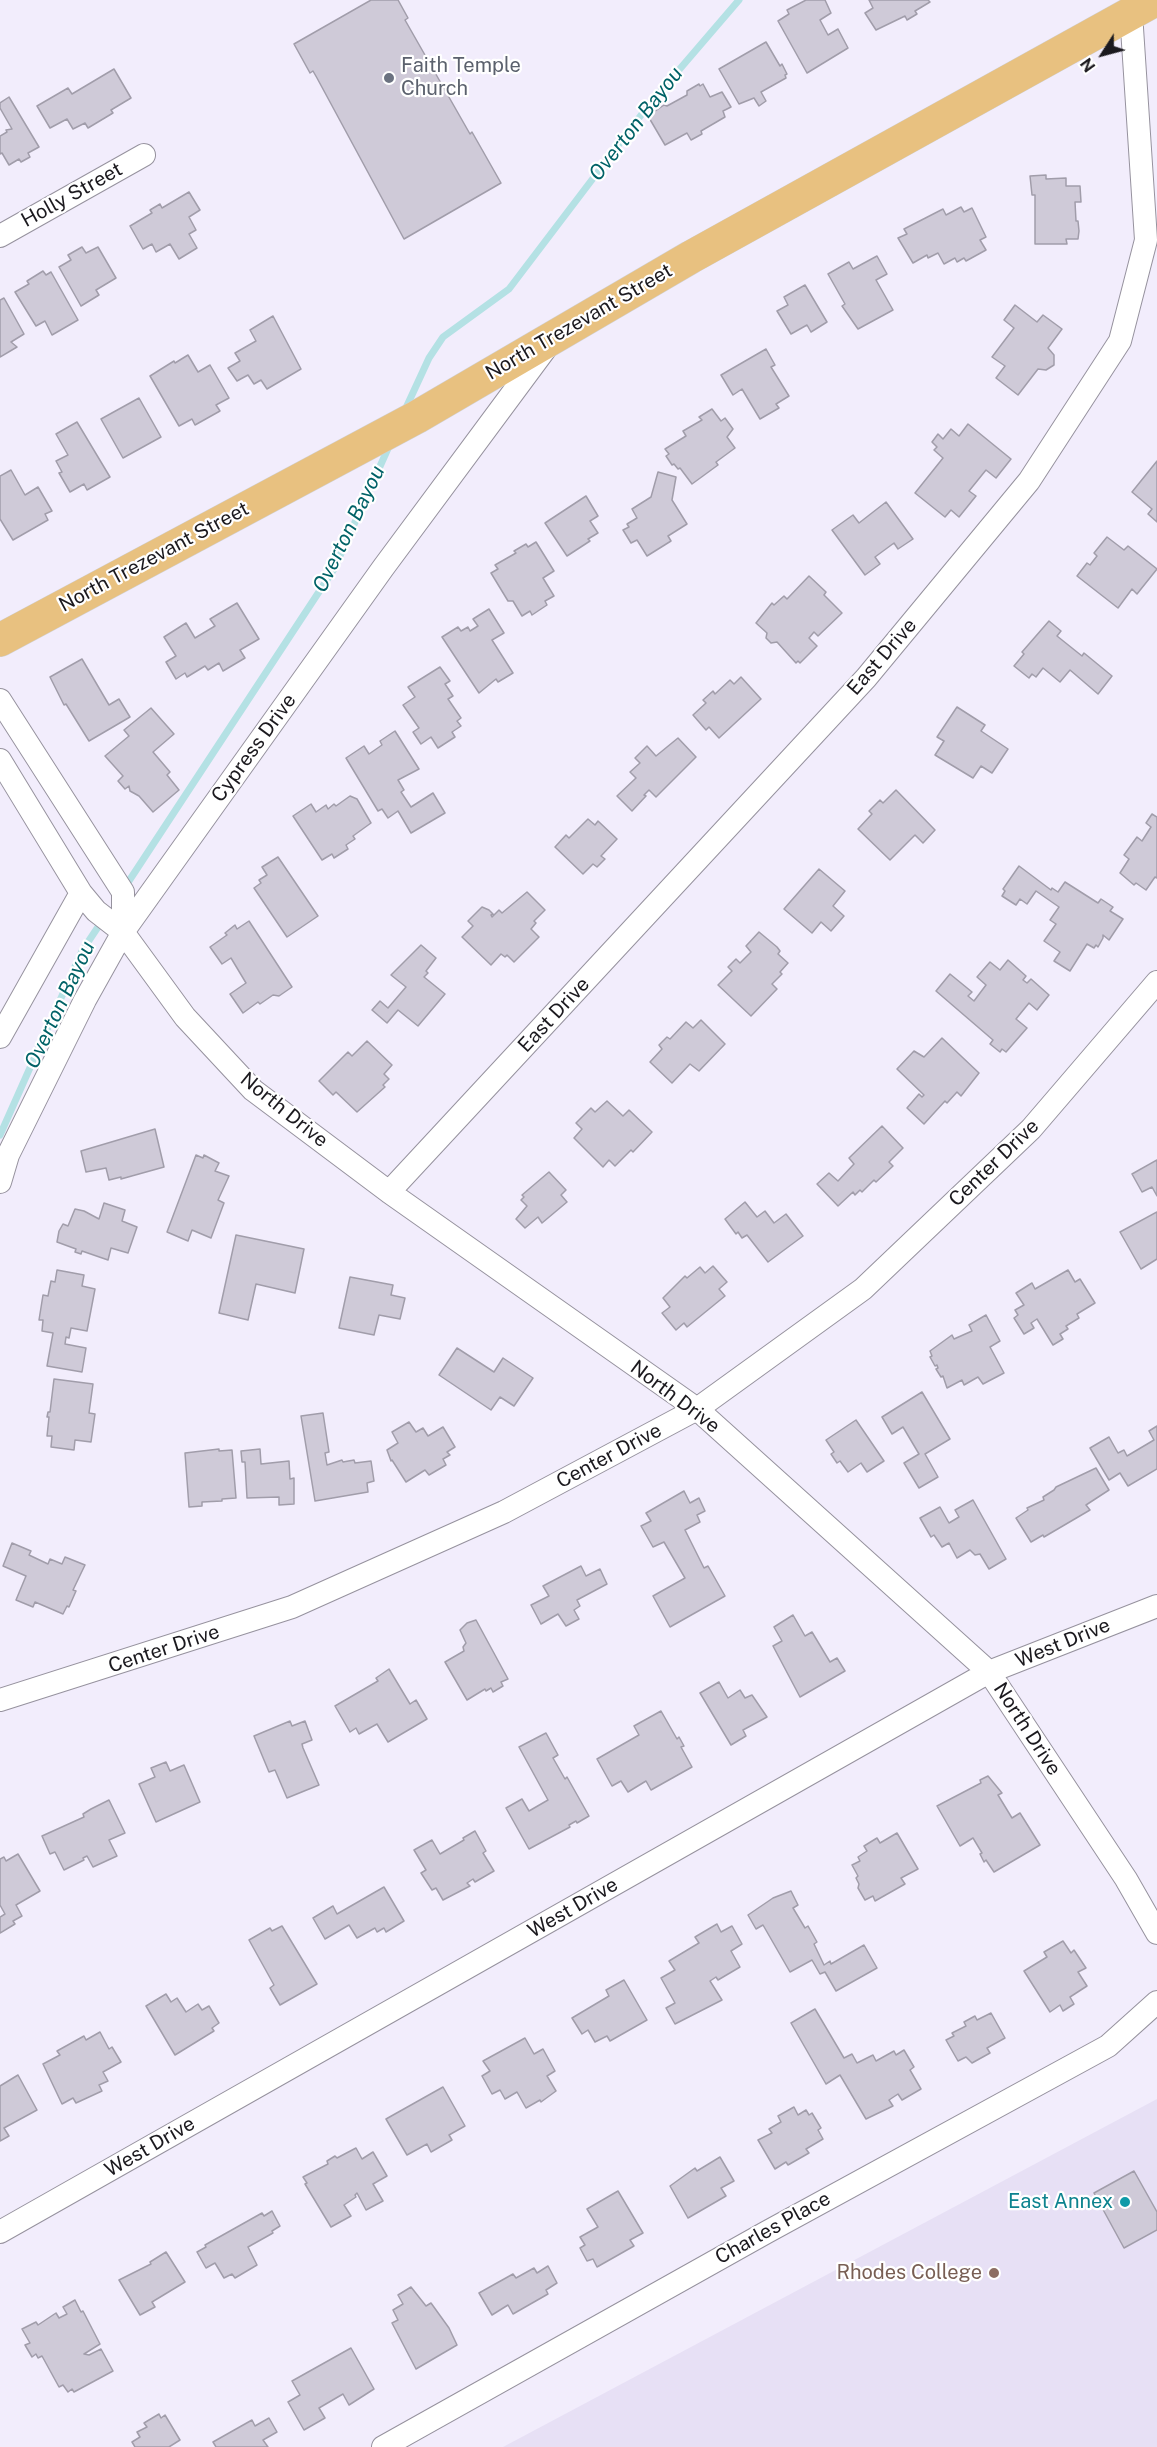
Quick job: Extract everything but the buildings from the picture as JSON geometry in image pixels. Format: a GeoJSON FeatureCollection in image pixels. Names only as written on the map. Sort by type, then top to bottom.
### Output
{"type":"FeatureCollection","features":[{"type":"Feature","properties":{"kind":"main road","name":"North Trezevant Street"},"geometry":{"type":"LineString","coordinates":[[0,640],[417,417],[691,257],[1143,7]]}},
{"type":"Feature","properties":{"kind":"street","name":"East Drive"},"geometry":{"type":"LineString","coordinates":[[389,1192],[866,678],[1029,481],[1120,341],[1146,240],[1143,7]]}},
{"type":"Feature","properties":{"kind":"street","name":"Holly Street"},"geometry":{"type":"LineString","coordinates":[[0,236],[144,155]]}},
{"type":"Feature","properties":{"kind":"street","name":"Cypress Drive"},"geometry":{"type":"LineString","coordinates":[[0,1182],[8,1155],[85,1000],[114,918],[383,568],[551,340]]}},
{"type":"Feature","properties":{"kind":"street","name":"North Drive"},"geometry":{"type":"LineString","coordinates":[[0,700],[123,892],[114,918]]}},
{"type":"Feature","properties":{"kind":"street","name":"North Drive"},"geometry":{"type":"LineString","coordinates":[[0,760],[81,893],[114,918],[185,1017],[253,1090],[389,1192],[697,1409],[989,1672],[1126,1879],[1157,1933]]}},
{"type":"Feature","properties":{"kind":"street"},"geometry":{"type":"LineString","coordinates":[[0,1037],[81,893]]}},
{"type":"Feature","properties":{"kind":"street","name":"Center Drive"},"geometry":{"type":"LineString","coordinates":[[0,1700],[292,1607],[504,1512],[697,1409],[862,1289],[1031,1129],[1157,982]]}},
{"type":"Feature","properties":{"kind":"street","name":"West Drive"},"geometry":{"type":"LineString","coordinates":[[0,2232],[989,1672],[1157,1606]]}},
{"type":"Feature","properties":{"kind":"street","name":"Charles Place"},"geometry":{"type":"LineString","coordinates":[[383,2447],[767,2232],[1108,2046],[1157,2002]]}},
{"type":"Feature","properties":{"kind":"shaded area","name":"Rhodes College"},"geometry":{"type":"Polygon","coordinates":[[[1157,2099],[1157,2447],[503,2447],[1157,2099]]]}},
{"type":"Feature","properties":{"kind":"waterway","name":"Overton Bayou"},"geometry":{"type":"LineString","coordinates":[[405,410],[429,358],[443,337],[509,289],[648,106],[739,0]]}},
{"type":"Feature","properties":{"kind":"waterway","name":"Overton Bayou"},"geometry":{"type":"LineString","coordinates":[[125,887],[334,569],[390,444]]}},
{"type":"Feature","properties":{"kind":"waterway","name":"Overton Bayou"},"geometry":{"type":"LineString","coordinates":[[0,1135],[82,951],[102,921]]}},
{"type":"Feature","properties":{"kind":"place","name":"Faith Temple Church"},"geometry":{"type":"Point","coordinates":[389,78]}},
{"type":"Feature","properties":{"kind":"place","name":"East Annex"},"geometry":{"type":"Point","coordinates":[1125,2202]}},
{"type":"Feature","properties":{"kind":"place","name":"Rhodes College"},"geometry":{"type":"Point","coordinates":[994,2273]}}]}
